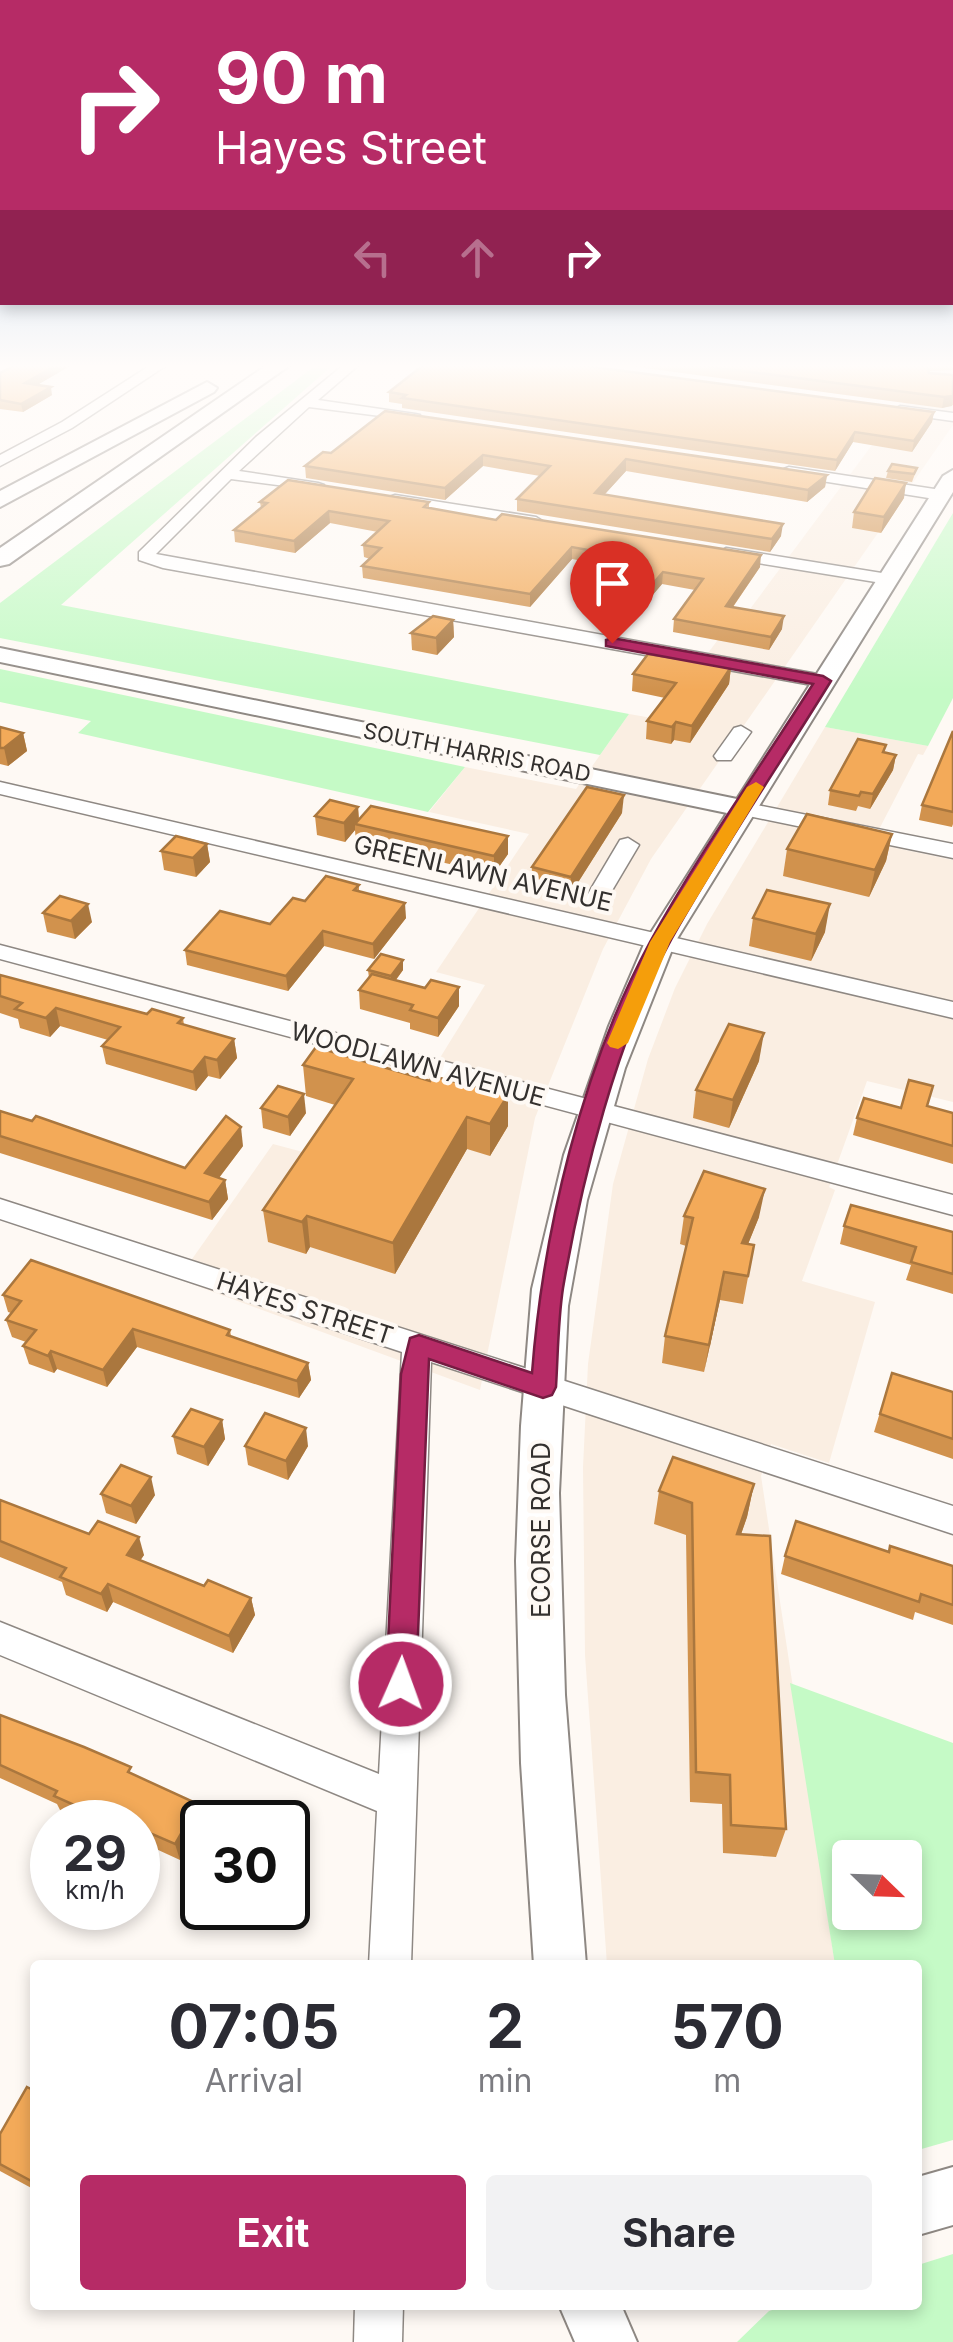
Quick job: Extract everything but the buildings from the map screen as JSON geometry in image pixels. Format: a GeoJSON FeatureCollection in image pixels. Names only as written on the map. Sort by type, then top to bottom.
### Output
{"type":"FeatureCollection","features":[{"type":"Feature","properties":{"kind":"highway"},"geometry":{"type":"LineString","coordinates":[[0,500],[54,472]]}},
{"type":"Feature","properties":{"kind":"highway"},"geometry":{"type":"LineString","coordinates":[[0,559],[125,472]]}},
{"type":"Feature","properties":{"kind":"highway"},"geometry":{"type":"LineString","coordinates":[[0,511],[24,498],[44,478]]}},
{"type":"Feature","properties":{"kind":"main road","name":"ECORSE ROAD"},"geometry":{"type":"LineString","coordinates":[[560,1960],[550,1842],[537,1528],[550,1292],[594,1111],[628,1014],[660,942],[947,486]]}},
{"type":"Feature","properties":{"kind":"main road","name":"SOUTH HARRIS ROAD"},"geometry":{"type":"LineString","coordinates":[[0,655],[742,808]]}},
{"type":"Feature","properties":{"kind":"main road"},"geometry":{"type":"LineString","coordinates":[[922,2205],[953,2196]]}},
{"type":"Feature","properties":{"kind":"main road"},"geometry":{"type":"LineString","coordinates":[[576,2342],[585,2310]]}},
{"type":"Feature","properties":{"kind":"main road"},"geometry":{"type":"LineString","coordinates":[[589,2310],[607,2342]]}},
{"type":"Feature","properties":{"kind":"street"},"geometry":{"type":"LineString","coordinates":[[793,472],[947,486]]}},
{"type":"Feature","properties":{"kind":"street"},"geometry":{"type":"LineString","coordinates":[[328,490],[229,474],[145,556],[163,563],[823,681]]}},
{"type":"Feature","properties":{"kind":"street"},"geometry":{"type":"LineString","coordinates":[[368,496],[563,527]]}},
{"type":"Feature","properties":{"kind":"street"},"geometry":{"type":"LineString","coordinates":[[699,548],[888,580]]}},
{"type":"Feature","properties":{"kind":"street"},"geometry":{"type":"LineString","coordinates":[[724,756],[740,732]]}},
{"type":"Feature","properties":{"kind":"street","name":"GREENLAWN AVENUE"},"geometry":{"type":"LineString","coordinates":[[0,788],[953,1010]]}},
{"type":"Feature","properties":{"kind":"street","name":"SOUTH HARRIS ROAD"},"geometry":{"type":"LineString","coordinates":[[742,808],[953,851]]}},
{"type":"Feature","properties":{"kind":"street"},"geometry":{"type":"LineString","coordinates":[[596,899],[628,845]]}},
{"type":"Feature","properties":{"kind":"street","name":"WOODLAWN AVENUE"},"geometry":{"type":"LineString","coordinates":[[0,952],[953,1206]]}},
{"type":"Feature","properties":{"kind":"street","name":"HAYES STREET"},"geometry":{"type":"LineString","coordinates":[[0,1209],[953,1520]]}},
{"type":"Feature","properties":{"kind":"street"},"geometry":{"type":"LineString","coordinates":[[390,1960],[414,1374],[419,1345]]}},
{"type":"Feature","properties":{"kind":"street"},"geometry":{"type":"LineString","coordinates":[[0,1638],[396,1800]]}},
{"type":"Feature","properties":{"kind":"street"},"geometry":{"type":"LineString","coordinates":[[378,2342],[379,2310]]}},
{"type":"Feature","properties":{"kind":"shaded area"},"geometry":{"type":"Polygon","coordinates":[[[852,472],[920,472],[651,859],[603,949],[535,1118],[480,1390],[178,1279],[273,1144],[314,1155],[384,1047],[438,1061],[485,985],[436,972],[529,834],[429,812],[465,767],[576,789],[629,714],[658,719],[742,608],[750,609],[852,472]]]}},
{"type":"Feature","properties":{"kind":"shaded area"},"geometry":{"type":"Polygon","coordinates":[[[825,727],[928,746],[923,755],[918,754],[872,843],[953,860],[953,1102],[867,1081],[829,1187],[835,1190],[802,1281],[875,1302],[829,1463],[771,1444],[761,1476],[834,1960],[607,1960],[585,1655],[583,1467],[588,1364],[613,1184],[648,1059],[675,988],[707,924],[825,727]]]}},
{"type":"Feature","properties":{"kind":"green space"},"geometry":{"type":"Polygon","coordinates":[[[174,472],[211,472],[61,605],[629,714],[600,755],[0,638],[0,603],[174,472]]]}},
{"type":"Feature","properties":{"kind":"green space"},"geometry":{"type":"Polygon","coordinates":[[[953,513],[953,698],[928,746],[825,727],[953,513]]]}},
{"type":"Feature","properties":{"kind":"green space"},"geometry":{"type":"Polygon","coordinates":[[[0,669],[465,767],[428,812],[78,733],[91,721],[0,702],[0,669]]]}},
{"type":"Feature","properties":{"kind":"green space"},"geometry":{"type":"Polygon","coordinates":[[[790,1683],[953,1743],[953,2140],[922,2149],[922,1960],[834,1960],[790,1683]]]}},
{"type":"Feature","properties":{"kind":"green space"},"geometry":{"type":"Polygon","coordinates":[[[953,2254],[953,2342],[737,2342],[772,2310],[922,2310],[922,2264],[953,2254]]]}},
{"type":"Feature","properties":{"kind":"slow traffic"},"geometry":{"type":"LineString","coordinates":[[618,1043],[660,942],[756,787]]}},
{"type":"Feature","properties":{"kind":"route"},"geometry":{"type":"LineString","coordinates":[[401,1684],[414,1374],[419,1345],[543,1387],[550,1292],[570,1204],[594,1111],[628,1014],[660,942],[823,681],[612,643]]}}]}
